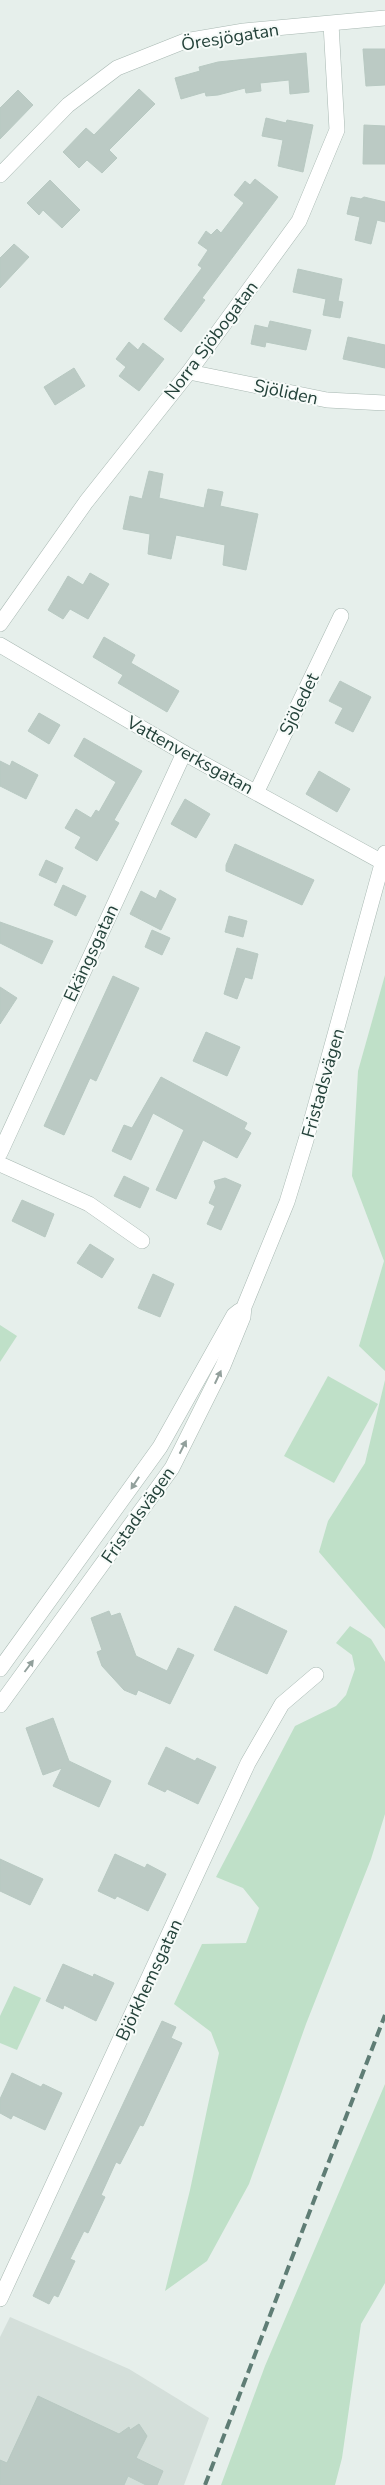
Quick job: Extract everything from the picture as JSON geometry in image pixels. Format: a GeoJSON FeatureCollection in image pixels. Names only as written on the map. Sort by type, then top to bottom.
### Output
{"type":"FeatureCollection","features":[{"type":"Feature","properties":{"kind":"street","name":"Öresjögatan"},"geometry":{"type":"LineString","coordinates":[[0,175],[68,105],[117,68],[185,41],[244,31],[385,18]]}},
{"type":"Feature","properties":{"kind":"street","name":"Norra Sjöbogatan"},"geometry":{"type":"LineString","coordinates":[[0,624],[86,502],[189,372],[299,221],[337,130],[331,24]]}},
{"type":"Feature","properties":{"kind":"street","name":"Sjöliden"},"geometry":{"type":"LineString","coordinates":[[189,372],[327,400],[385,403]]}},
{"type":"Feature","properties":{"kind":"street","name":"Sjöledet"},"geometry":{"type":"LineString","coordinates":[[257,791],[341,616]]}},
{"type":"Feature","properties":{"kind":"street","name":"Vattenverksgatan"},"geometry":{"type":"LineString","coordinates":[[0,645],[184,753],[383,858]]}},
{"type":"Feature","properties":{"kind":"street","name":"Ekängsgatan"},"geometry":{"type":"LineString","coordinates":[[0,1153],[184,753]]}},
{"type":"Feature","properties":{"kind":"street","name":"Fristadsvägen"},"geometry":{"type":"LineString","coordinates":[[0,1705],[172,1468],[223,1366],[244,1317],[244,1306],[287,1202],[301,1158],[342,1015],[383,858]]}},
{"type":"Feature","properties":{"kind":"street"},"geometry":{"type":"LineString","coordinates":[[0,1164],[89,1204],[142,1241]]}},
{"type":"Feature","properties":{"kind":"street","name":"Fristadsvägen"},"geometry":{"type":"LineString","coordinates":[[0,1669],[160,1447],[234,1315],[244,1306]]}},
{"type":"Feature","properties":{"kind":"street","name":"Björkhemsgatan"},"geometry":{"type":"LineString","coordinates":[[0,2299],[248,1763],[282,1704],[316,1675]]}},
{"type":"Feature","properties":{"kind":"shaded area"},"geometry":{"type":"Polygon","coordinates":[[[10,2317],[129,2369],[209,2418],[184,2485],[0,2485],[0,2337],[10,2317]]]}},
{"type":"Feature","properties":{"kind":"green space"},"geometry":{"type":"Polygon","coordinates":[[[385,975],[385,1371],[359,1346],[384,1261],[352,1176],[358,1071],[385,975]]]}},
{"type":"Feature","properties":{"kind":"green space"},"geometry":{"type":"Polygon","coordinates":[[[0,1325],[17,1336],[0,1362],[0,1325]]]}},
{"type":"Feature","properties":{"kind":"green space"},"geometry":{"type":"Polygon","coordinates":[[[328,1376],[378,1404],[334,1483],[284,1456],[328,1376]]]}},
{"type":"Feature","properties":{"kind":"green space"},"geometry":{"type":"Polygon","coordinates":[[[385,1380],[385,1629],[319,1552],[328,1521],[365,1463],[385,1380]]]}},
{"type":"Feature","properties":{"kind":"green space"},"geometry":{"type":"Polygon","coordinates":[[[350,1626],[371,1639],[385,1662],[385,1814],[371,1859],[306,2024],[249,2184],[207,2261],[165,2291],[190,2190],[219,2053],[211,2032],[174,2004],[202,1944],[246,1943],[259,1908],[243,1888],[216,1877],[295,1726],[336,1706],[346,1695],[355,1669],[352,1655],[336,1643],[350,1626]]]}},
{"type":"Feature","properties":{"kind":"green space"},"geometry":{"type":"Polygon","coordinates":[[[14,1986],[41,1998],[17,2050],[0,2043],[0,2016],[14,1986]]]}},
{"type":"Feature","properties":{"kind":"green space"},"geometry":{"type":"Polygon","coordinates":[[[385,2084],[385,2283],[361,2324],[342,2458],[335,2485],[221,2485],[265,2366],[385,2084]]]}},
{"type":"Feature","properties":{"kind":"building"},"geometry":{"type":"Polygon","coordinates":[[[363,49],[385,49],[385,85],[366,86],[363,49]]]}},
{"type":"Feature","properties":{"kind":"building"},"geometry":{"type":"Polygon","coordinates":[[[306,53],[309,92],[290,94],[289,80],[260,83],[261,91],[246,93],[245,88],[206,96],[205,92],[181,99],[175,78],[200,71],[199,67],[218,62],[306,53]]]}},
{"type":"Feature","properties":{"kind":"building"},"geometry":{"type":"Polygon","coordinates":[[[139,89],[155,104],[109,150],[117,158],[102,173],[87,160],[79,168],[63,152],[86,128],[94,135],[139,89]]]}},
{"type":"Feature","properties":{"kind":"building"},"geometry":{"type":"Polygon","coordinates":[[[18,90],[33,105],[0,139],[0,108],[18,90]]]}},
{"type":"Feature","properties":{"kind":"building"},"geometry":{"type":"Polygon","coordinates":[[[266,118],[286,123],[287,120],[313,125],[303,172],[278,166],[283,140],[262,136],[266,118]]]}},
{"type":"Feature","properties":{"kind":"building"},"geometry":{"type":"Polygon","coordinates":[[[364,125],[385,126],[385,164],[363,164],[364,125]]]}},
{"type":"Feature","properties":{"kind":"building"},"geometry":{"type":"Polygon","coordinates":[[[255,179],[278,197],[202,298],[205,300],[181,332],[164,319],[202,268],[198,265],[208,250],[198,243],[206,231],[211,235],[217,229],[221,233],[244,203],[234,195],[245,181],[250,185],[255,179]]]}},
{"type":"Feature","properties":{"kind":"building"},"geometry":{"type":"Polygon","coordinates":[[[50,180],[80,210],[62,228],[43,210],[39,215],[27,203],[50,180]]]}},
{"type":"Feature","properties":{"kind":"building"},"geometry":{"type":"Polygon","coordinates":[[[351,197],[361,199],[364,197],[385,202],[385,222],[377,220],[371,244],[355,240],[360,217],[347,214],[351,197]]]}},
{"type":"Feature","properties":{"kind":"building"},"geometry":{"type":"Polygon","coordinates":[[[14,244],[29,257],[0,288],[0,258],[14,244]]]}},
{"type":"Feature","properties":{"kind":"building"},"geometry":{"type":"Polygon","coordinates":[[[298,269],[342,279],[338,301],[343,302],[340,318],[323,315],[326,299],[293,292],[298,269]]]}},
{"type":"Feature","properties":{"kind":"building"},"geometry":{"type":"Polygon","coordinates":[[[270,321],[311,330],[306,350],[266,342],[265,347],[251,344],[255,325],[268,328],[270,321]]]}},
{"type":"Feature","properties":{"kind":"building"},"geometry":{"type":"Polygon","coordinates":[[[348,337],[385,345],[385,368],[343,359],[348,337]]]}},
{"type":"Feature","properties":{"kind":"building"},"geometry":{"type":"Polygon","coordinates":[[[129,342],[138,350],[143,343],[164,359],[139,391],[119,376],[126,367],[116,359],[129,342]]]}},
{"type":"Feature","properties":{"kind":"building"},"geometry":{"type":"Polygon","coordinates":[[[74,368],[85,386],[55,405],[44,387],[74,368]]]}},
{"type":"Feature","properties":{"kind":"building"},"geometry":{"type":"Polygon","coordinates":[[[149,471],[163,474],[159,498],[204,508],[208,489],[223,492],[220,506],[258,514],[246,570],[223,565],[225,545],[176,535],[171,559],[148,554],[150,534],[123,529],[130,496],[142,499],[149,471]]]}},
{"type":"Feature","properties":{"kind":"building"},"geometry":{"type":"Polygon","coordinates":[[[90,573],[109,584],[88,619],[70,609],[63,619],[48,610],[68,576],[83,585],[90,573]]]}},
{"type":"Feature","properties":{"kind":"building"},"geometry":{"type":"Polygon","coordinates":[[[104,637],[135,655],[131,663],[179,691],[167,712],[118,683],[123,675],[93,657],[104,637]]]}},
{"type":"Feature","properties":{"kind":"building"},"geometry":{"type":"Polygon","coordinates":[[[340,681],[371,697],[353,732],[335,723],[343,708],[329,701],[340,681]]]}},
{"type":"Feature","properties":{"kind":"building"},"geometry":{"type":"Polygon","coordinates":[[[39,713],[60,725],[49,744],[28,731],[39,713]]]}},
{"type":"Feature","properties":{"kind":"building"},"geometry":{"type":"Polygon","coordinates":[[[84,738],[142,771],[114,820],[119,823],[97,861],[75,848],[81,837],[65,828],[76,809],[91,818],[96,810],[99,812],[116,782],[74,756],[84,738]]]}},
{"type":"Feature","properties":{"kind":"building"},"geometry":{"type":"Polygon","coordinates":[[[0,761],[10,766],[12,761],[38,775],[26,799],[0,786],[0,761]]]}},
{"type":"Feature","properties":{"kind":"building"},"geometry":{"type":"Polygon","coordinates":[[[319,771],[350,789],[337,812],[306,794],[319,771]]]}},
{"type":"Feature","properties":{"kind":"building"},"geometry":{"type":"Polygon","coordinates":[[[185,799],[210,814],[196,838],[171,824],[185,799]]]}},
{"type":"Feature","properties":{"kind":"building"},"geometry":{"type":"Polygon","coordinates":[[[235,844],[314,880],[302,905],[226,871],[226,865],[235,844]]]}},
{"type":"Feature","properties":{"kind":"building"},"geometry":{"type":"Polygon","coordinates":[[[46,860],[63,868],[56,883],[39,875],[46,860]]]}},
{"type":"Feature","properties":{"kind":"building"},"geometry":{"type":"Polygon","coordinates":[[[63,885],[86,896],[76,916],[54,905],[63,885]]]}},
{"type":"Feature","properties":{"kind":"building"},"geometry":{"type":"Polygon","coordinates":[[[160,890],[176,899],[161,930],[130,914],[141,891],[156,899],[160,890]]]}},
{"type":"Feature","properties":{"kind":"building"},"geometry":{"type":"Polygon","coordinates":[[[229,916],[247,921],[243,937],[225,932],[229,916]]]}},
{"type":"Feature","properties":{"kind":"building"},"geometry":{"type":"Polygon","coordinates":[[[0,922],[53,941],[42,964],[0,943],[0,922]]]}},
{"type":"Feature","properties":{"kind":"building"},"geometry":{"type":"Polygon","coordinates":[[[152,930],[170,938],[162,955],[145,947],[152,930]]]}},
{"type":"Feature","properties":{"kind":"building"},"geometry":{"type":"Polygon","coordinates":[[[237,948],[258,954],[252,979],[245,977],[237,999],[224,994],[237,948]]]}},
{"type":"Feature","properties":{"kind":"building"},"geometry":{"type":"Polygon","coordinates":[[[113,976],[139,988],[96,1081],[90,1078],[64,1135],[44,1126],[113,976]]]}},
{"type":"Feature","properties":{"kind":"building"},"geometry":{"type":"Polygon","coordinates":[[[0,987],[17,998],[0,1024],[0,987]]]}},
{"type":"Feature","properties":{"kind":"building"},"geometry":{"type":"Polygon","coordinates":[[[206,1032],[240,1047],[227,1076],[193,1061],[206,1032]]]}},
{"type":"Feature","properties":{"kind":"building"},"geometry":{"type":"Polygon","coordinates":[[[161,1077],[247,1123],[244,1129],[251,1133],[237,1158],[203,1140],[176,1199],[156,1190],[184,1130],[153,1113],[131,1160],[112,1151],[124,1125],[132,1128],[161,1077]]]}},
{"type":"Feature","properties":{"kind":"building"},"geometry":{"type":"Polygon","coordinates":[[[124,1176],[149,1188],[140,1208],[114,1196],[124,1176]]]}},
{"type":"Feature","properties":{"kind":"building"},"geometry":{"type":"Polygon","coordinates":[[[225,1178],[241,1185],[221,1230],[207,1224],[215,1206],[209,1203],[216,1187],[214,1181],[225,1178]]]}},
{"type":"Feature","properties":{"kind":"building"},"geometry":{"type":"Polygon","coordinates":[[[22,1200],[54,1214],[45,1237],[12,1221],[22,1200]]]}},
{"type":"Feature","properties":{"kind":"building"},"geometry":{"type":"Polygon","coordinates":[[[90,1244],[114,1259],[102,1278],[77,1263],[90,1244]]]}},
{"type":"Feature","properties":{"kind":"building"},"geometry":{"type":"Polygon","coordinates":[[[153,1274],[174,1284],[160,1317],[138,1308],[153,1274]]]}},
{"type":"Feature","properties":{"kind":"building"},"geometry":{"type":"Polygon","coordinates":[[[235,1606],[287,1631],[267,1674],[214,1650],[235,1606]]]}},
{"type":"Feature","properties":{"kind":"building"},"geometry":{"type":"Polygon","coordinates":[[[109,1611],[111,1616],[120,1613],[136,1656],[167,1671],[178,1648],[194,1655],[170,1704],[138,1690],[136,1695],[124,1690],[102,1666],[97,1652],[102,1650],[91,1618],[109,1611]]]}},
{"type":"Feature","properties":{"kind":"building"},"geometry":{"type":"Polygon","coordinates":[[[53,1718],[69,1761],[111,1781],[99,1807],[53,1786],[62,1768],[43,1775],[26,1728],[53,1718]]]}},
{"type":"Feature","properties":{"kind":"building"},"geometry":{"type":"Polygon","coordinates":[[[166,1747],[195,1761],[197,1758],[216,1767],[198,1804],[167,1789],[165,1792],[148,1784],[166,1747]]]}},
{"type":"Feature","properties":{"kind":"building"},"geometry":{"type":"Polygon","coordinates":[[[115,1854],[145,1868],[147,1864],[166,1874],[148,1911],[117,1896],[115,1899],[98,1891],[115,1854]]]}},
{"type":"Feature","properties":{"kind":"building"},"geometry":{"type":"Polygon","coordinates":[[[0,1859],[43,1879],[30,1905],[0,1891],[0,1859]]]}},
{"type":"Feature","properties":{"kind":"building"},"geometry":{"type":"Polygon","coordinates":[[[63,1964],[93,1977],[94,1974],[114,1983],[96,2021],[64,2005],[63,2009],[46,2001],[63,1964]]]}},
{"type":"Feature","properties":{"kind":"building"},"geometry":{"type":"Polygon","coordinates":[[[162,2021],[176,2027],[171,2038],[182,2043],[143,2126],[140,2125],[120,2164],[116,2162],[101,2195],[105,2197],[88,2233],[84,2231],[70,2259],[75,2261],[58,2297],[54,2295],[49,2304],[33,2296],[162,2021]]]}},
{"type":"Feature","properties":{"kind":"building"},"geometry":{"type":"Polygon","coordinates":[[[12,2073],[41,2087],[43,2084],[62,2093],[45,2130],[13,2115],[11,2119],[0,2113],[0,2099],[12,2073]]]}},
{"type":"Feature","properties":{"kind":"building"},"geometry":{"type":"Polygon","coordinates":[[[38,2396],[119,2434],[129,2427],[130,2430],[139,2424],[147,2436],[136,2458],[163,2471],[157,2485],[146,2485],[128,2476],[124,2485],[0,2485],[0,2460],[7,2463],[38,2396]]]}},
{"type":"Feature","properties":{"kind":"railway"},"geometry":{"type":"LineString","coordinates":[[205,2485],[385,2015]]}}]}
